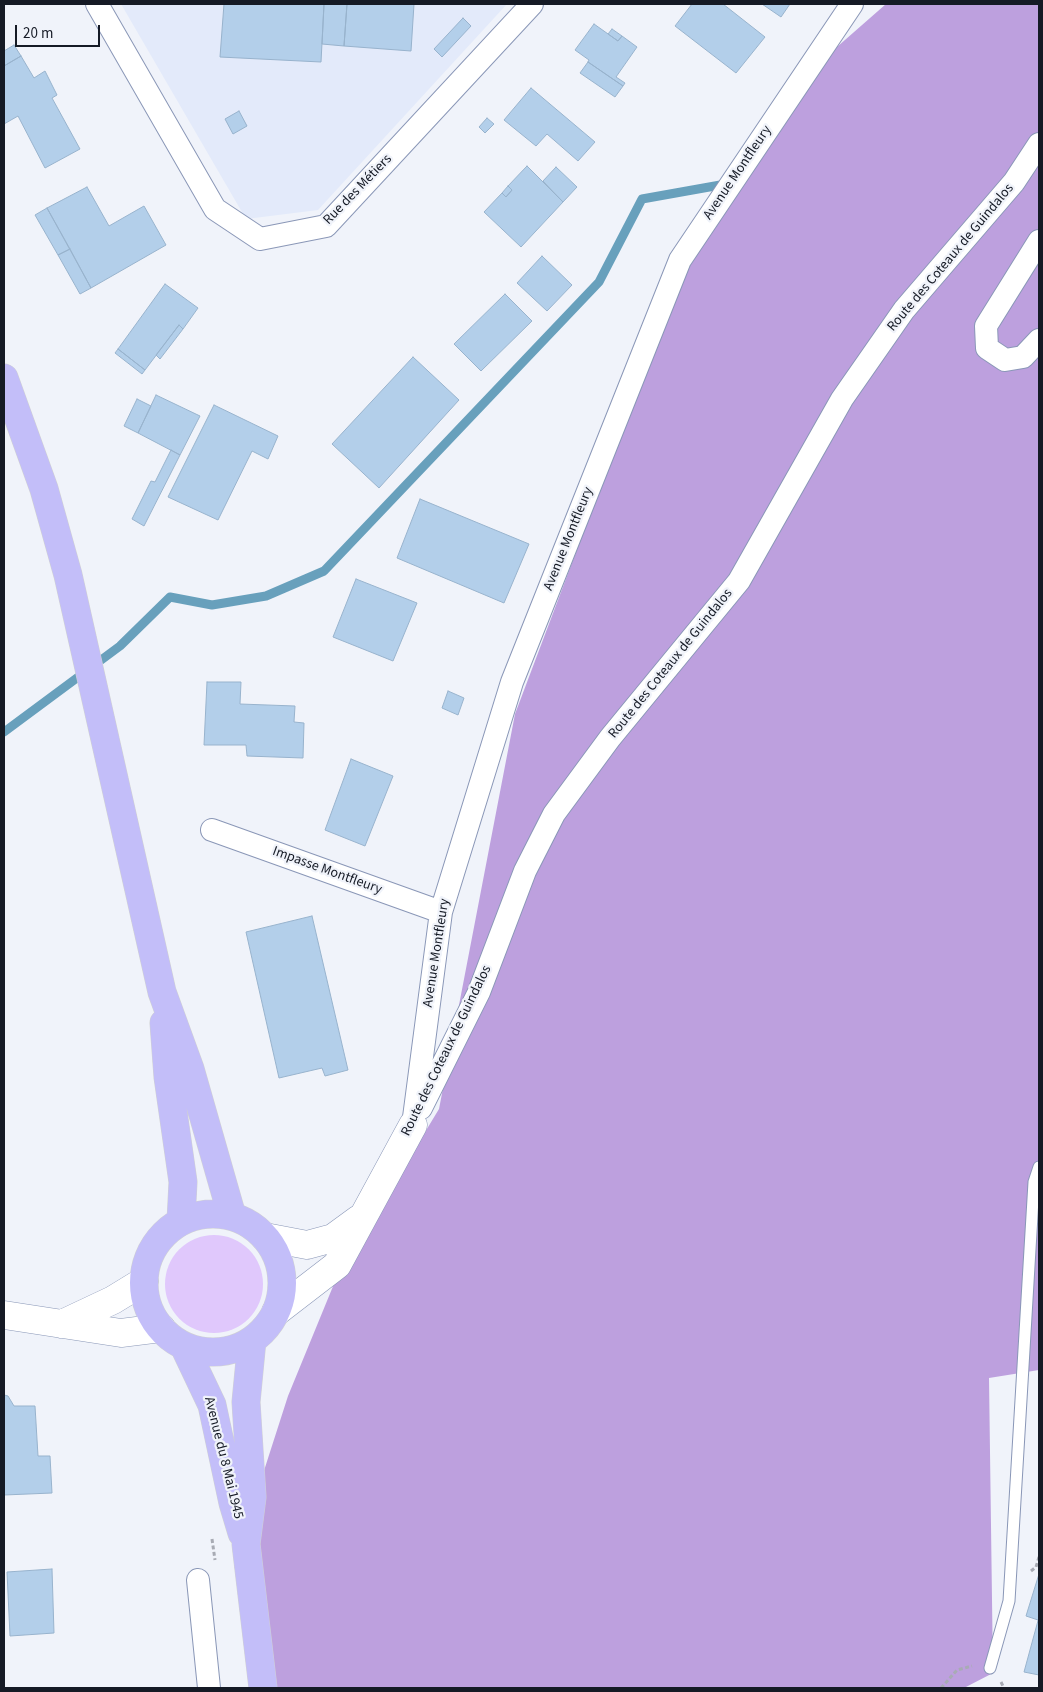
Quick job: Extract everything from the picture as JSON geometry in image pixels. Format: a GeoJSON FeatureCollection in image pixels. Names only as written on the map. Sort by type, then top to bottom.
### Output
{"type":"FeatureCollection","features":[{"type":"Feature","properties":{"kind":"main road"},"geometry":{"type":"LineString","coordinates":[[4,378],[44,489],[85,648],[162,992],[190,1069],[232,1216]]}},
{"type":"Feature","properties":{"kind":"main road"},"geometry":{"type":"LineString","coordinates":[[162,992],[168,1077],[183,1182],[181,1221]]}},
{"type":"Feature","properties":{"kind":"main road"},"geometry":{"type":"LineString","coordinates":[[215,1213],[232,1216],[250,1224],[265,1237],[276,1254],[282,1273],[282,1293],[276,1312],[266,1328],[252,1340],[230,1350],[207,1352],[184,1346],[161,1328],[151,1314],[146,1298],[144,1281],[147,1262],[154,1246],[166,1232],[181,1221],[198,1215],[215,1213]]}},
{"type":"Feature","properties":{"kind":"main road","name":"Avenue du 8 Mai 1945"},"geometry":{"type":"LineString","coordinates":[[246,1544],[252,1497],[246,1402],[252,1340]]}},
{"type":"Feature","properties":{"kind":"main road","name":"Avenue du 8 Mai 1945"},"geometry":{"type":"LineString","coordinates":[[184,1346],[212,1405],[233,1503],[246,1544],[263,1688]]}},
{"type":"Feature","properties":{"kind":"street","name":"Rue des Métiers"},"geometry":{"type":"LineString","coordinates":[[97,4],[215,209],[260,239],[326,226],[532,4]]}},
{"type":"Feature","properties":{"kind":"street","name":"Avenue Montfleury"},"geometry":{"type":"LineString","coordinates":[[413,1125],[441,912],[512,682],[680,260],[852,4]]}},
{"type":"Feature","properties":{"kind":"street","name":"Route des Coteaux de Guindalos"},"geometry":{"type":"LineString","coordinates":[[276,1312],[336,1264],[413,1125],[479,992],[525,871],[554,814],[610,738],[740,582],[842,399],[904,310],[1014,182],[1039,144]]}},
{"type":"Feature","properties":{"kind":"street"},"geometry":{"type":"LineString","coordinates":[[1039,241],[986,326],[987,348],[1005,360],[1023,357],[1039,340]]}},
{"type":"Feature","properties":{"kind":"street","name":"Impasse Montfleury"},"geometry":{"type":"LineString","coordinates":[[212,830],[441,912]]}},
{"type":"Feature","properties":{"kind":"street","name":"Route des Coteaux de Guindalos"},"geometry":{"type":"LineString","coordinates":[[265,1237],[307,1245],[333,1238],[360,1218]]}},
{"type":"Feature","properties":{"kind":"street"},"geometry":{"type":"LineString","coordinates":[[62,1324],[144,1281]]}},
{"type":"Feature","properties":{"kind":"street"},"geometry":{"type":"LineString","coordinates":[[4,1315],[121,1333],[161,1328]]}},
{"type":"Feature","properties":{"kind":"street"},"geometry":{"type":"LineString","coordinates":[[198,1580],[208,1688]]}},
{"type":"Feature","properties":{"kind":"lane"},"geometry":{"type":"LineString","coordinates":[[990,1668],[1009,1601],[1034,1182],[1039,1167]]}},
{"type":"Feature","properties":{"kind":"path"},"geometry":{"type":"LineString","coordinates":[[941,1688],[957,1670],[970,1666],[990,1668]]}},
{"type":"Feature","properties":{"kind":"shaded area"},"geometry":{"type":"Polygon","coordinates":[[[121,4],[507,4],[318,210],[246,219],[121,4]]]}},
{"type":"Feature","properties":{"kind":"shaded area"},"geometry":{"type":"Polygon","coordinates":[[[886,4],[1039,4],[1039,1370],[989,1378],[993,1673],[964,1688],[261,1688],[234,1564],[288,1396],[336,1279],[439,1109],[515,714],[687,258],[797,82],[886,4]]]}},
{"type":"Feature","properties":{"kind":"shaded area"},"geometry":{"type":"Polygon","coordinates":[[[214,1235],[233,1239],[249,1249],[259,1265],[263,1284],[259,1303],[249,1319],[233,1329],[214,1333],[195,1329],[179,1319],[169,1303],[165,1284],[169,1265],[179,1249],[195,1239],[214,1235]]]}},
{"type":"Feature","properties":{"kind":"building"},"geometry":{"type":"Polygon","coordinates":[[[224,4],[324,4],[321,62],[220,57],[224,4]]]}},
{"type":"Feature","properties":{"kind":"building"},"geometry":{"type":"Polygon","coordinates":[[[324,4],[347,4],[344,46],[322,44],[324,4]]]}},
{"type":"Feature","properties":{"kind":"building"},"geometry":{"type":"Polygon","coordinates":[[[347,4],[414,4],[411,51],[344,46],[347,4]]]}},
{"type":"Feature","properties":{"kind":"building"},"geometry":{"type":"Polygon","coordinates":[[[692,4],[723,4],[765,37],[736,73],[675,26],[692,4]]]}},
{"type":"Feature","properties":{"kind":"building"},"geometry":{"type":"Polygon","coordinates":[[[762,4],[790,4],[781,17],[762,4]]]}},
{"type":"Feature","properties":{"kind":"building"},"geometry":{"type":"Polygon","coordinates":[[[463,18],[471,26],[442,57],[434,49],[463,18]]]}},
{"type":"Feature","properties":{"kind":"building"},"geometry":{"type":"Polygon","coordinates":[[[594,24],[618,41],[622,36],[637,47],[616,77],[625,83],[623,86],[588,62],[589,60],[575,50],[594,24]]]}},
{"type":"Feature","properties":{"kind":"building"},"geometry":{"type":"Polygon","coordinates":[[[612,29],[622,36],[618,41],[608,34],[612,29]]]}},
{"type":"Feature","properties":{"kind":"building"},"geometry":{"type":"Polygon","coordinates":[[[14,45],[21,56],[4,66],[4,51],[14,45]]]}},
{"type":"Feature","properties":{"kind":"building"},"geometry":{"type":"Polygon","coordinates":[[[21,56],[34,78],[45,71],[57,95],[52,98],[80,149],[45,168],[18,116],[4,124],[4,66],[21,56]]]}},
{"type":"Feature","properties":{"kind":"building"},"geometry":{"type":"Polygon","coordinates":[[[588,62],[623,86],[615,97],[580,73],[588,62]]]}},
{"type":"Feature","properties":{"kind":"building"},"geometry":{"type":"Polygon","coordinates":[[[531,88],[595,142],[578,161],[547,134],[536,146],[504,120],[531,88]]]}},
{"type":"Feature","properties":{"kind":"building"},"geometry":{"type":"Polygon","coordinates":[[[239,111],[247,126],[233,134],[225,119],[239,111]]]}},
{"type":"Feature","properties":{"kind":"building"},"geometry":{"type":"Polygon","coordinates":[[[487,118],[494,124],[485,133],[479,127],[487,118]]]}},
{"type":"Feature","properties":{"kind":"building"},"geometry":{"type":"Polygon","coordinates":[[[527,166],[563,202],[521,247],[484,212],[502,193],[506,197],[512,190],[508,186],[527,166]]]}},
{"type":"Feature","properties":{"kind":"building"},"geometry":{"type":"Polygon","coordinates":[[[556,167],[577,187],[563,202],[543,181],[556,167]]]}},
{"type":"Feature","properties":{"kind":"building"},"geometry":{"type":"Polygon","coordinates":[[[508,186],[512,190],[506,197],[502,193],[508,186]]]}},
{"type":"Feature","properties":{"kind":"building"},"geometry":{"type":"Polygon","coordinates":[[[87,187],[109,226],[144,206],[166,245],[91,288],[47,208],[87,187]]]}},
{"type":"Feature","properties":{"kind":"building"},"geometry":{"type":"Polygon","coordinates":[[[47,208],[70,249],[58,255],[35,215],[47,208]]]}},
{"type":"Feature","properties":{"kind":"building"},"geometry":{"type":"Polygon","coordinates":[[[70,249],[91,288],[80,294],[58,255],[70,249]]]}},
{"type":"Feature","properties":{"kind":"building"},"geometry":{"type":"Polygon","coordinates":[[[542,256],[572,285],[547,311],[517,283],[542,256]]]}},
{"type":"Feature","properties":{"kind":"building"},"geometry":{"type":"Polygon","coordinates":[[[165,284],[198,308],[183,329],[179,325],[145,370],[118,349],[165,284]]]}},
{"type":"Feature","properties":{"kind":"building"},"geometry":{"type":"Polygon","coordinates":[[[505,294],[532,321],[481,371],[454,344],[505,294]]]}},
{"type":"Feature","properties":{"kind":"building"},"geometry":{"type":"Polygon","coordinates":[[[179,325],[183,329],[160,359],[156,355],[179,325]]]}},
{"type":"Feature","properties":{"kind":"building"},"geometry":{"type":"Polygon","coordinates":[[[118,349],[145,370],[142,374],[115,353],[118,349]]]}},
{"type":"Feature","properties":{"kind":"building"},"geometry":{"type":"Polygon","coordinates":[[[413,357],[459,400],[379,488],[332,444],[413,357]]]}},
{"type":"Feature","properties":{"kind":"building"},"geometry":{"type":"Polygon","coordinates":[[[156,395],[200,416],[180,455],[138,433],[156,395]]]}},
{"type":"Feature","properties":{"kind":"building"},"geometry":{"type":"Polygon","coordinates":[[[137,399],[151,406],[138,433],[124,426],[137,399]]]}},
{"type":"Feature","properties":{"kind":"building"},"geometry":{"type":"Polygon","coordinates":[[[214,405],[278,436],[268,459],[252,451],[218,520],[168,497],[214,405]]]}},
{"type":"Feature","properties":{"kind":"building"},"geometry":{"type":"Polygon","coordinates":[[[171,450],[180,455],[144,526],[132,519],[151,481],[155,482],[171,450]]]}},
{"type":"Feature","properties":{"kind":"building"},"geometry":{"type":"Polygon","coordinates":[[[420,499],[529,544],[504,603],[397,558],[420,499]]]}},
{"type":"Feature","properties":{"kind":"building"},"geometry":{"type":"Polygon","coordinates":[[[356,579],[417,603],[393,661],[333,637],[356,579]]]}},
{"type":"Feature","properties":{"kind":"building"},"geometry":{"type":"Polygon","coordinates":[[[207,682],[241,682],[240,704],[295,706],[294,722],[304,723],[303,758],[247,756],[246,745],[204,745],[207,682]]]}},
{"type":"Feature","properties":{"kind":"building"},"geometry":{"type":"Polygon","coordinates":[[[448,691],[464,698],[458,715],[442,708],[448,691]]]}},
{"type":"Feature","properties":{"kind":"building"},"geometry":{"type":"Polygon","coordinates":[[[351,759],[393,776],[365,846],[325,830],[351,759]]]}},
{"type":"Feature","properties":{"kind":"building"},"geometry":{"type":"Polygon","coordinates":[[[312,916],[348,1070],[325,1076],[322,1068],[279,1078],[246,932],[312,916]]]}},
{"type":"Feature","properties":{"kind":"building"},"geometry":{"type":"Polygon","coordinates":[[[4,1395],[8,1396],[14,1406],[35,1406],[38,1456],[50,1456],[52,1493],[4,1495],[4,1395]]]}},
{"type":"Feature","properties":{"kind":"building"},"geometry":{"type":"Polygon","coordinates":[[[52,1569],[54,1633],[10,1636],[7,1572],[52,1569]]]}},
{"type":"Feature","properties":{"kind":"building"},"geometry":{"type":"Polygon","coordinates":[[[1039,1574],[1039,1617],[1038,1620],[1026,1616],[1039,1574]]]}},
{"type":"Feature","properties":{"kind":"building"},"geometry":{"type":"Polygon","coordinates":[[[1039,1617],[1039,1675],[1024,1672],[1039,1617]]]}},
{"type":"Feature","properties":{"kind":"waterway"},"geometry":{"type":"LineString","coordinates":[[4,732],[120,646],[170,597],[212,605],[266,596],[324,571],[599,282],[642,199],[726,184]]}}]}
